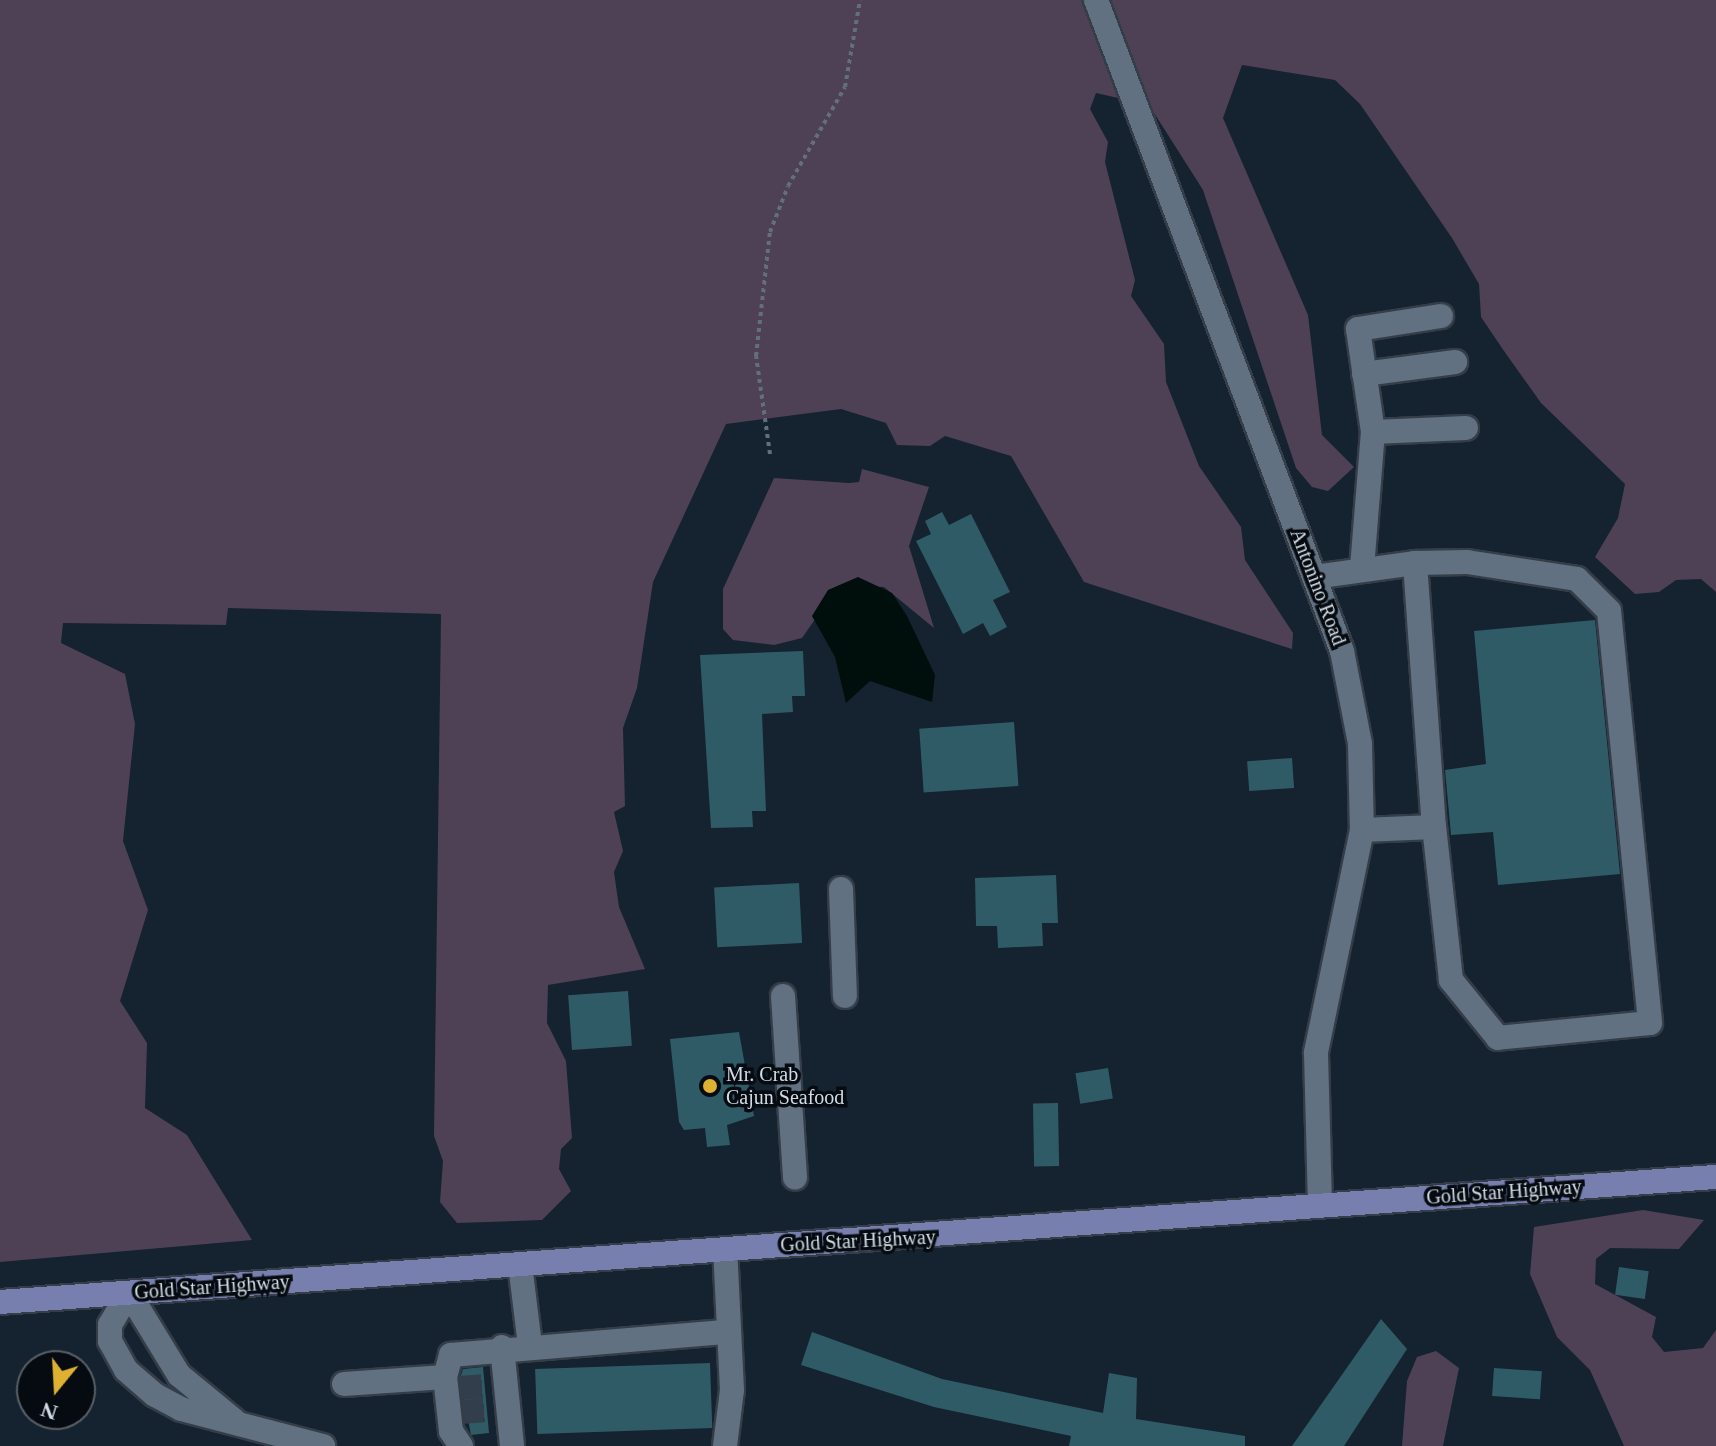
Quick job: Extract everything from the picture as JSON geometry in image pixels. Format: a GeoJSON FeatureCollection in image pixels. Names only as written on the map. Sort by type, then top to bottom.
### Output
{"type":"FeatureCollection","features":[{"type":"Feature","properties":{"kind":"main road","name":"Gold Star Highway"},"geometry":{"type":"LineString","coordinates":[[0,1302],[725,1249],[1118,1226],[1176,1214],[1716,1177]]}},
{"type":"Feature","properties":{"kind":"street","name":"Antonino Road"},"geometry":{"type":"LineString","coordinates":[[1096,0],[1314,577],[1350,690],[1362,830],[1316,1053],[1320,1204]]}},
{"type":"Feature","properties":{"kind":"street"},"geometry":{"type":"LineString","coordinates":[[1362,568],[1373,432],[1358,329],[1441,316]]}},
{"type":"Feature","properties":{"kind":"street"},"geometry":{"type":"LineString","coordinates":[[1364,374],[1455,362]]}},
{"type":"Feature","properties":{"kind":"street"},"geometry":{"type":"LineString","coordinates":[[1373,432],[1466,428]]}},
{"type":"Feature","properties":{"kind":"street"},"geometry":{"type":"LineString","coordinates":[[1314,577],[1362,568],[1415,563],[1467,562],[1577,579],[1609,611],[1650,1023],[1498,1038],[1451,980],[1434,827],[1415,563]]}},
{"type":"Feature","properties":{"kind":"street"},"geometry":{"type":"LineString","coordinates":[[1362,830],[1434,827]]}},
{"type":"Feature","properties":{"kind":"street"},"geometry":{"type":"LineString","coordinates":[[841,889],[845,996]]}},
{"type":"Feature","properties":{"kind":"street"},"geometry":{"type":"LineString","coordinates":[[783,996],[795,1178]]}},
{"type":"Feature","properties":{"kind":"street"},"geometry":{"type":"LineString","coordinates":[[725,1249],[731,1418],[725,1446]]}},
{"type":"Feature","properties":{"kind":"street"},"geometry":{"type":"LineString","coordinates":[[520,1264],[530,1345]]}},
{"type":"Feature","properties":{"kind":"street"},"geometry":{"type":"LineString","coordinates":[[235,1421],[179,1375],[129,1293],[110,1325],[126,1370],[181,1409],[323,1446]]}},
{"type":"Feature","properties":{"kind":"street"},"geometry":{"type":"LineString","coordinates":[[461,1446],[452,1396],[451,1355],[502,1347],[727,1332]]}},
{"type":"Feature","properties":{"kind":"street"},"geometry":{"type":"LineString","coordinates":[[502,1347],[495,1384],[498,1409],[512,1446]]}},
{"type":"Feature","properties":{"kind":"street"},"geometry":{"type":"LineString","coordinates":[[344,1384],[452,1396]]}},
{"type":"Feature","properties":{"kind":"path"},"geometry":{"type":"LineString","coordinates":[[770,454],[756,356],[770,232],[788,186],[845,87],[860,0]]}},
{"type":"Feature","properties":{"kind":"shaded area"},"geometry":{"type":"Polygon","coordinates":[[[0,0],[1716,0],[1716,592],[1701,579],[1676,580],[1659,592],[1635,594],[1595,557],[1618,518],[1625,484],[1541,403],[1504,351],[1481,317],[1479,284],[1452,238],[1360,104],[1335,80],[1242,65],[1223,118],[1308,315],[1322,435],[1354,467],[1328,491],[1312,487],[1296,468],[1203,190],[1149,105],[1096,93],[1090,109],[1108,142],[1105,162],[1135,280],[1131,296],[1164,344],[1166,382],[1199,466],[1241,527],[1245,560],[1293,633],[1292,649],[1084,582],[1011,456],[945,436],[930,446],[897,445],[886,423],[841,409],[726,424],[653,582],[637,688],[623,728],[625,806],[614,812],[623,851],[614,872],[619,907],[645,969],[548,985],[547,1023],[566,1061],[572,1138],[561,1149],[559,1169],[571,1191],[542,1220],[457,1223],[440,1202],[443,1161],[434,1136],[441,614],[228,608],[226,625],[63,623],[61,643],[125,674],[135,724],[123,841],[148,910],[120,1001],[147,1043],[145,1108],[187,1135],[252,1240],[0,1262],[0,0]]]}},
{"type":"Feature","properties":{"kind":"shaded area"},"geometry":{"type":"Polygon","coordinates":[[[862,469],[929,487],[909,546],[934,628],[884,587],[839,585],[802,638],[774,645],[733,640],[723,629],[723,589],[774,478],[859,482],[862,469]]]}},
{"type":"Feature","properties":{"kind":"shaded area"},"geometry":{"type":"Polygon","coordinates":[[[858,577],[892,593],[907,616],[935,675],[932,702],[870,681],[846,703],[835,657],[812,616],[828,590],[858,577]]]}},
{"type":"Feature","properties":{"kind":"shaded area"},"geometry":{"type":"Polygon","coordinates":[[[1643,1210],[1704,1220],[1679,1249],[1610,1248],[1596,1259],[1595,1284],[1656,1317],[1652,1337],[1664,1352],[1703,1348],[1716,1330],[1716,1446],[1624,1446],[1590,1370],[1557,1337],[1530,1274],[1534,1227],[1643,1210]]]}},
{"type":"Feature","properties":{"kind":"shaded area"},"geometry":{"type":"Polygon","coordinates":[[[1436,1351],[1459,1368],[1443,1446],[1402,1446],[1407,1381],[1417,1357],[1436,1351]]]}},
{"type":"Feature","properties":{"kind":"building"},"geometry":{"type":"Polygon","coordinates":[[[942,512],[949,525],[971,514],[1010,592],[993,600],[1007,627],[990,636],[983,623],[963,634],[916,541],[931,534],[925,521],[942,512]]]}},
{"type":"Feature","properties":{"kind":"building"},"geometry":{"type":"Polygon","coordinates":[[[1595,620],[1620,874],[1498,885],[1493,832],[1451,835],[1445,770],[1486,764],[1474,631],[1595,620]]]}},
{"type":"Feature","properties":{"kind":"building"},"geometry":{"type":"Polygon","coordinates":[[[803,651],[805,696],[792,696],[793,712],[762,714],[766,811],[752,811],[753,827],[711,828],[700,655],[803,651]]]}},
{"type":"Feature","properties":{"kind":"building"},"geometry":{"type":"Polygon","coordinates":[[[1014,722],[1018,786],[924,792],[919,729],[1014,722]]]}},
{"type":"Feature","properties":{"kind":"building"},"geometry":{"type":"Polygon","coordinates":[[[1292,758],[1294,788],[1249,791],[1247,761],[1292,758]]]}},
{"type":"Feature","properties":{"kind":"building"},"geometry":{"type":"Polygon","coordinates":[[[1056,875],[1058,923],[1042,923],[1043,946],[998,948],[997,926],[976,926],[975,878],[1056,875]]]}},
{"type":"Feature","properties":{"kind":"building"},"geometry":{"type":"Polygon","coordinates":[[[799,883],[802,943],[717,947],[714,887],[799,883]]]}},
{"type":"Feature","properties":{"kind":"building"},"geometry":{"type":"Polygon","coordinates":[[[628,991],[632,1046],[572,1050],[568,995],[628,991]]]}},
{"type":"Feature","properties":{"kind":"building"},"geometry":{"type":"Polygon","coordinates":[[[739,1032],[754,1116],[727,1125],[730,1145],[707,1147],[705,1128],[684,1130],[679,1122],[670,1039],[739,1032]]]}},
{"type":"Feature","properties":{"kind":"building"},"geometry":{"type":"Polygon","coordinates":[[[1108,1068],[1113,1099],[1080,1104],[1075,1073],[1108,1068]]]}},
{"type":"Feature","properties":{"kind":"building"},"geometry":{"type":"Polygon","coordinates":[[[1033,1103],[1058,1103],[1059,1166],[1034,1166],[1033,1103]]]}},
{"type":"Feature","properties":{"kind":"building"},"geometry":{"type":"Polygon","coordinates":[[[1619,1267],[1649,1271],[1645,1299],[1615,1295],[1619,1267]]]}},
{"type":"Feature","properties":{"kind":"building"},"geometry":{"type":"Polygon","coordinates":[[[1381,1319],[1407,1349],[1344,1446],[1292,1446],[1381,1319]]]}},
{"type":"Feature","properties":{"kind":"building"},"geometry":{"type":"Polygon","coordinates":[[[812,1332],[942,1379],[1103,1413],[1109,1373],[1137,1378],[1136,1419],[1245,1436],[1245,1446],[1069,1446],[1071,1436],[934,1407],[801,1365],[812,1332]]]}},
{"type":"Feature","properties":{"kind":"building"},"geometry":{"type":"Polygon","coordinates":[[[710,1363],[712,1428],[537,1434],[535,1369],[710,1363]]]}},
{"type":"Feature","properties":{"kind":"building"},"geometry":{"type":"Polygon","coordinates":[[[483,1367],[489,1433],[471,1435],[460,1378],[463,1369],[483,1367]]]}},
{"type":"Feature","properties":{"kind":"building"},"geometry":{"type":"Polygon","coordinates":[[[1494,1368],[1542,1371],[1540,1399],[1492,1396],[1494,1368]]]}},
{"type":"Feature","properties":{"kind":"tunnel"},"geometry":{"type":"LineString","coordinates":[[458,1388],[484,1386]]}},
{"type":"Feature","properties":{"kind":"tunnel"},"geometry":{"type":"LineString","coordinates":[[460,1412],[487,1410]]}},
{"type":"Feature","properties":{"kind":"place","name":"Mr. Crab Cajun Seafood"},"geometry":{"type":"Point","coordinates":[710,1086]}}]}
